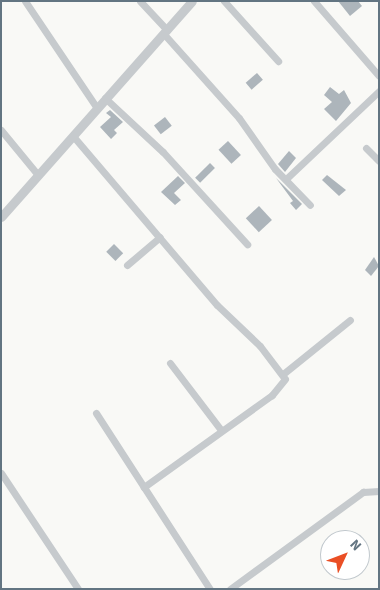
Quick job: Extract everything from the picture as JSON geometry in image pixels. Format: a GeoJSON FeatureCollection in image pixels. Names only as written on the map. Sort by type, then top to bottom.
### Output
{"type":"FeatureCollection","features":[{"type":"Feature","properties":{"kind":"street"},"geometry":{"type":"LineString","coordinates":[[25,1],[97,108]]}},
{"type":"Feature","properties":{"kind":"street"},"geometry":{"type":"LineString","coordinates":[[140,1],[239,118],[263,155],[287,178],[310,205]]}},
{"type":"Feature","properties":{"kind":"street"},"geometry":{"type":"LineString","coordinates":[[1,217],[192,1]]}},
{"type":"Feature","properties":{"kind":"street"},"geometry":{"type":"LineString","coordinates":[[224,1],[278,61]]}},
{"type":"Feature","properties":{"kind":"street"},"geometry":{"type":"LineString","coordinates":[[314,1],[379,76]]}},
{"type":"Feature","properties":{"kind":"street"},"geometry":{"type":"LineString","coordinates":[[287,178],[379,91]]}},
{"type":"Feature","properties":{"kind":"street"},"geometry":{"type":"LineString","coordinates":[[105,98],[163,152],[247,244]]}},
{"type":"Feature","properties":{"kind":"street"},"geometry":{"type":"LineString","coordinates":[[1,130],[38,175]]}},
{"type":"Feature","properties":{"kind":"street"},"geometry":{"type":"LineString","coordinates":[[73,136],[217,305],[283,374],[283,386],[144,487]]}},
{"type":"Feature","properties":{"kind":"street"},"geometry":{"type":"LineString","coordinates":[[366,148],[379,161]]}},
{"type":"Feature","properties":{"kind":"street"},"geometry":{"type":"LineString","coordinates":[[126,265],[160,236]]}},
{"type":"Feature","properties":{"kind":"street"},"geometry":{"type":"LineString","coordinates":[[283,374],[350,320]]}},
{"type":"Feature","properties":{"kind":"street"},"geometry":{"type":"LineString","coordinates":[[170,363],[221,430]]}},
{"type":"Feature","properties":{"kind":"street"},"geometry":{"type":"LineString","coordinates":[[96,412],[210,589]]}},
{"type":"Feature","properties":{"kind":"street"},"geometry":{"type":"LineString","coordinates":[[1,473],[78,589]]}},
{"type":"Feature","properties":{"kind":"street"},"geometry":{"type":"LineString","coordinates":[[230,589],[363,492],[379,491]]}},
{"type":"Feature","properties":{"kind":"building"},"geometry":{"type":"Polygon","coordinates":[[[338,1],[358,1],[362,6],[350,16],[338,1]]]}},
{"type":"Feature","properties":{"kind":"building"},"geometry":{"type":"Polygon","coordinates":[[[257,73],[263,80],[252,90],[246,83],[257,73]]]}},
{"type":"Feature","properties":{"kind":"building"},"geometry":{"type":"Polygon","coordinates":[[[330,87],[339,94],[344,90],[351,103],[336,121],[324,109],[332,102],[324,95],[330,87]]]}},
{"type":"Feature","properties":{"kind":"building"},"geometry":{"type":"Polygon","coordinates":[[[110,110],[123,122],[114,130],[117,133],[111,139],[100,127],[111,117],[106,113],[110,110]]]}},
{"type":"Feature","properties":{"kind":"building"},"geometry":{"type":"Polygon","coordinates":[[[165,117],[172,126],[161,134],[154,126],[165,117]]]}},
{"type":"Feature","properties":{"kind":"building"},"geometry":{"type":"Polygon","coordinates":[[[228,141],[241,155],[231,164],[218,150],[228,141]]]}},
{"type":"Feature","properties":{"kind":"building"},"geometry":{"type":"Polygon","coordinates":[[[289,151],[296,158],[285,172],[278,164],[289,151]]]}},
{"type":"Feature","properties":{"kind":"building"},"geometry":{"type":"Polygon","coordinates":[[[210,163],[215,168],[200,183],[195,178],[210,163]]]}},
{"type":"Feature","properties":{"kind":"building"},"geometry":{"type":"Polygon","coordinates":[[[327,175],[346,190],[339,196],[322,180],[327,175]]]}},
{"type":"Feature","properties":{"kind":"building"},"geometry":{"type":"Polygon","coordinates":[[[178,176],[185,183],[174,193],[181,200],[175,205],[161,192],[178,176]]]}},
{"type":"Feature","properties":{"kind":"building"},"geometry":{"type":"Polygon","coordinates":[[[276,178],[302,204],[296,210],[290,203],[293,201],[276,178]]]}},
{"type":"Feature","properties":{"kind":"building"},"geometry":{"type":"Polygon","coordinates":[[[259,206],[272,220],[259,232],[246,218],[259,206]]]}},
{"type":"Feature","properties":{"kind":"building"},"geometry":{"type":"Polygon","coordinates":[[[114,244],[123,253],[115,261],[106,252],[114,244]]]}},
{"type":"Feature","properties":{"kind":"building"},"geometry":{"type":"Polygon","coordinates":[[[374,257],[379,266],[371,276],[365,270],[374,257]]]}}]}
